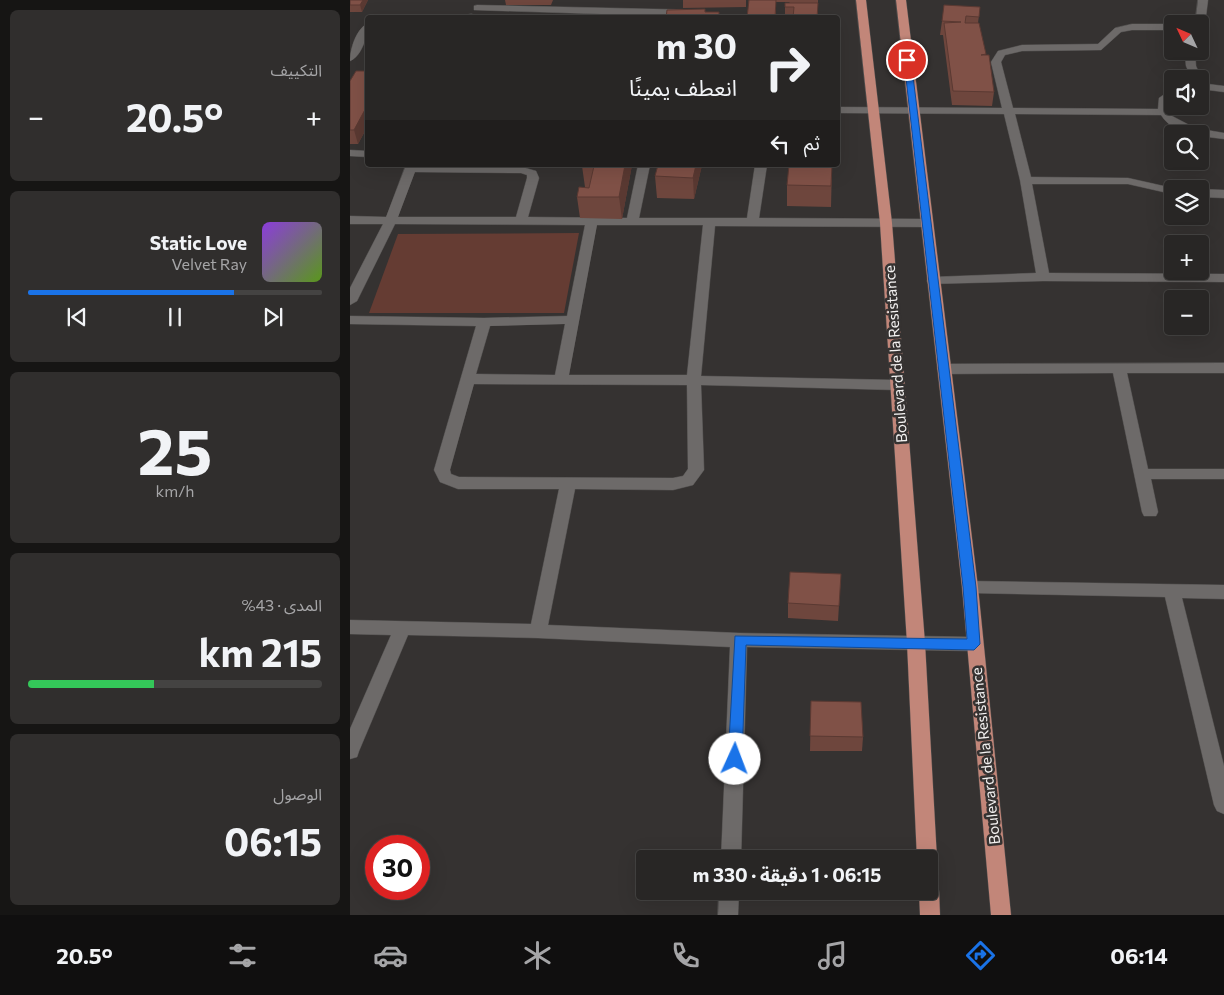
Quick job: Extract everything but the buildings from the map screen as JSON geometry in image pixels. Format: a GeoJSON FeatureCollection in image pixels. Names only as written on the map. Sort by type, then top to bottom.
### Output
{"type":"FeatureCollection","features":[{"type":"Feature","properties":{"kind":"main road","name":"Boulevard de la Resistance"},"geometry":{"type":"LineString","coordinates":[[861,0],[886,223],[896,385],[916,642],[927,850]]}},
{"type":"Feature","properties":{"kind":"main road","name":"Boulevard de la Resistance"},"geometry":{"type":"LineString","coordinates":[[902,0],[913,111],[970,587],[1001,915]]}},
{"type":"Feature","properties":{"kind":"main road"},"geometry":{"type":"LineString","coordinates":[[929,900],[930,915]]}},
{"type":"Feature","properties":{"kind":"street"},"geometry":{"type":"LineString","coordinates":[[1201,15],[1203,0]]}},
{"type":"Feature","properties":{"kind":"street"},"geometry":{"type":"LineString","coordinates":[[463,15],[475,11],[699,12],[710,15]]}},
{"type":"Feature","properties":{"kind":"street"},"geometry":{"type":"LineString","coordinates":[[1043,277],[1026,180],[996,62],[998,55],[1004,51],[1024,48],[1101,47],[1118,30],[1132,27],[1164,27]]}},
{"type":"Feature","properties":{"kind":"street"},"geometry":{"type":"LineString","coordinates":[[350,58],[365,31]]}},
{"type":"Feature","properties":{"kind":"street"},"geometry":{"type":"LineString","coordinates":[[1209,86],[1224,89]]}},
{"type":"Feature","properties":{"kind":"street"},"geometry":{"type":"LineString","coordinates":[[840,110],[1164,112],[1164,99]]}},
{"type":"Feature","properties":{"kind":"street"},"geometry":{"type":"LineString","coordinates":[[1166,115],[1171,121],[1193,132],[1224,136]]}},
{"type":"Feature","properties":{"kind":"street"},"geometry":{"type":"LineString","coordinates":[[350,154],[365,154]]}},
{"type":"Feature","properties":{"kind":"street"},"geometry":{"type":"LineString","coordinates":[[350,300],[390,221],[412,167]]}},
{"type":"Feature","properties":{"kind":"street"},"geometry":{"type":"LineString","coordinates":[[440,167],[522,170],[532,173],[533,178],[521,220]]}},
{"type":"Feature","properties":{"kind":"street"},"geometry":{"type":"LineString","coordinates":[[633,220],[644,167]]}},
{"type":"Feature","properties":{"kind":"street"},"geometry":{"type":"LineString","coordinates":[[752,223],[760,167]]}},
{"type":"Feature","properties":{"kind":"street"},"geometry":{"type":"LineString","coordinates":[[1026,180],[1128,181],[1164,188]]}},
{"type":"Feature","properties":{"kind":"street"},"geometry":{"type":"LineString","coordinates":[[1209,193],[1224,194]]}},
{"type":"Feature","properties":{"kind":"street"},"geometry":{"type":"LineString","coordinates":[[350,220],[926,223]]}},
{"type":"Feature","properties":{"kind":"street"},"geometry":{"type":"LineString","coordinates":[[561,379],[592,221]]}},
{"type":"Feature","properties":{"kind":"street"},"geometry":{"type":"LineString","coordinates":[[484,322],[442,470],[445,478],[458,483],[568,485],[673,484],[688,481],[696,470],[694,380],[709,222]]}},
{"type":"Feature","properties":{"kind":"street"},"geometry":{"type":"LineString","coordinates":[[934,281],[1043,277],[1224,278]]}},
{"type":"Feature","properties":{"kind":"street"},"geometry":{"type":"LineString","coordinates":[[350,320],[484,322],[572,320]]}},
{"type":"Feature","properties":{"kind":"street"},"geometry":{"type":"LineString","coordinates":[[1120,368],[1150,512]]}},
{"type":"Feature","properties":{"kind":"street"},"geometry":{"type":"LineString","coordinates":[[944,369],[1224,368]]}},
{"type":"Feature","properties":{"kind":"street"},"geometry":{"type":"LineString","coordinates":[[468,379],[694,380],[896,385]]}},
{"type":"Feature","properties":{"kind":"street"},"geometry":{"type":"LineString","coordinates":[[1142,474],[1224,474]]}},
{"type":"Feature","properties":{"kind":"street"},"geometry":{"type":"LineString","coordinates":[[538,630],[568,485]]}},
{"type":"Feature","properties":{"kind":"street"},"geometry":{"type":"LineString","coordinates":[[970,587],[1224,592]]}},
{"type":"Feature","properties":{"kind":"street"},"geometry":{"type":"LineString","coordinates":[[1172,591],[1224,805]]}},
{"type":"Feature","properties":{"kind":"street"},"geometry":{"type":"LineString","coordinates":[[350,627],[538,630],[740,640],[974,644]]}},
{"type":"Feature","properties":{"kind":"street"},"geometry":{"type":"LineString","coordinates":[[350,751],[402,629]]}},
{"type":"Feature","properties":{"kind":"street"},"geometry":{"type":"LineString","coordinates":[[731,850],[740,640]]}},
{"type":"Feature","properties":{"kind":"street"},"geometry":{"type":"LineString","coordinates":[[728,915],[729,900]]}},
{"type":"Feature","properties":{"kind":"shaded area"},"geometry":{"type":"Polygon","coordinates":[[[579,233],[564,313],[369,313],[398,234],[579,233]]]}},
{"type":"Feature","properties":{"kind":"route"},"geometry":{"type":"LineString","coordinates":[[735,759],[740,640],[974,644],[970,587],[907,60]]}}]}
